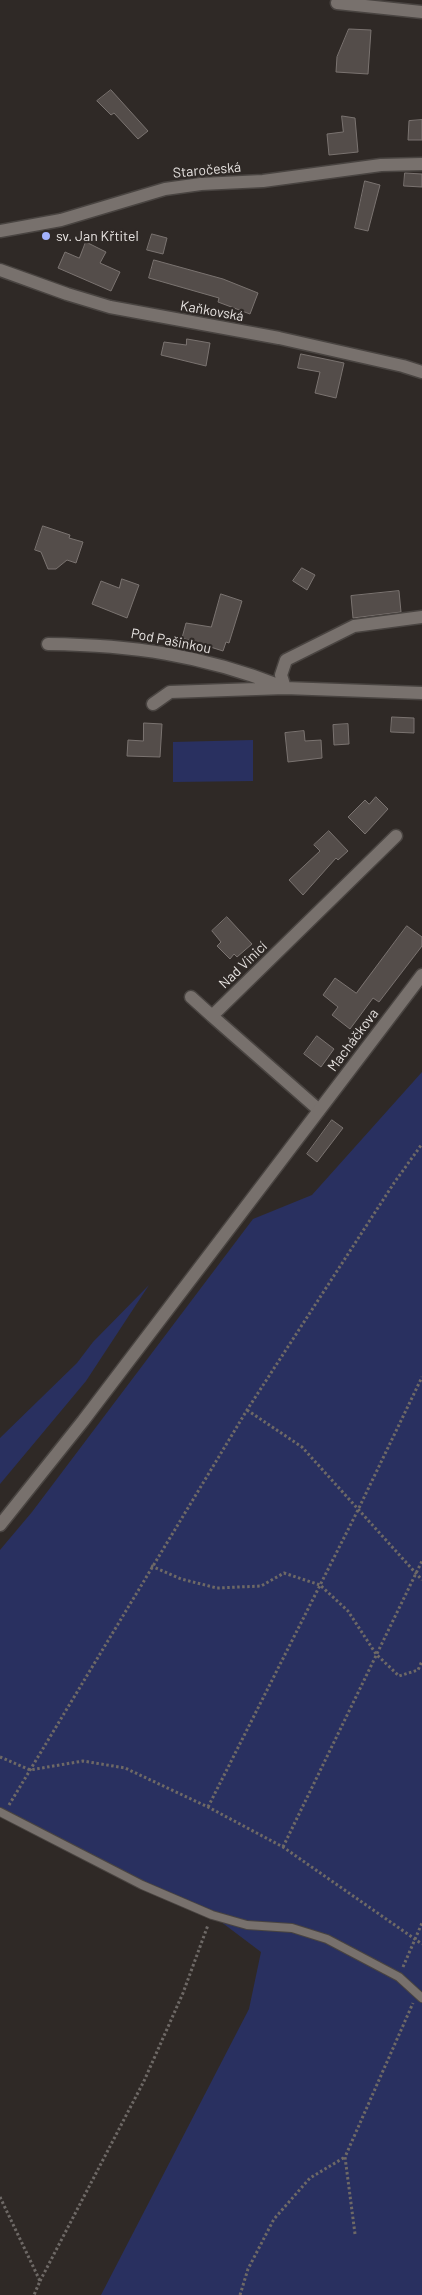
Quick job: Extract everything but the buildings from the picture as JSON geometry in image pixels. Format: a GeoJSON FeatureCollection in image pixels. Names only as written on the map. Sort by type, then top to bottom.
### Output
{"type":"FeatureCollection","features":[{"type":"Feature","properties":{"kind":"street"},"geometry":{"type":"LineString","coordinates":[[337,3],[422,12]]}},
{"type":"Feature","properties":{"kind":"street","name":"Staročeská"},"geometry":{"type":"LineString","coordinates":[[0,232],[61,220],[165,189],[201,184],[263,181],[381,165],[422,164]]}},
{"type":"Feature","properties":{"kind":"street","name":"Kaňkovská"},"geometry":{"type":"LineString","coordinates":[[0,270],[110,307],[279,338],[422,372]]}},
{"type":"Feature","properties":{"kind":"street"},"geometry":{"type":"LineString","coordinates":[[285,688],[281,675],[286,660],[316,644],[354,626],[422,617]]}},
{"type":"Feature","properties":{"kind":"street","name":"Pod Pašinkou"},"geometry":{"type":"LineString","coordinates":[[48,644],[104,644],[155,651],[205,661],[285,688]]}},
{"type":"Feature","properties":{"kind":"street","name":"Pod Pašinkou"},"geometry":{"type":"LineString","coordinates":[[153,704],[170,692],[285,688],[422,694]]}},
{"type":"Feature","properties":{"kind":"street","name":"Nad Vinicí"},"geometry":{"type":"LineString","coordinates":[[212,1016],[396,836]]}},
{"type":"Feature","properties":{"kind":"street","name":"Macháčkova"},"geometry":{"type":"LineString","coordinates":[[0,1525],[83,1421],[422,975]]}},
{"type":"Feature","properties":{"kind":"street"},"geometry":{"type":"LineString","coordinates":[[191,997],[319,1110]]}},
{"type":"Feature","properties":{"kind":"lane"},"geometry":{"type":"LineString","coordinates":[[2,1812],[142,1885],[212,1915],[247,1924],[292,1928],[327,1939],[398,1977],[420,1996]]}},
{"type":"Feature","properties":{"kind":"path"},"geometry":{"type":"LineString","coordinates":[[2,1812],[30,1770],[246,1410],[394,1183],[422,1144]]}},
{"type":"Feature","properties":{"kind":"path"},"geometry":{"type":"LineString","coordinates":[[208,1807],[358,1510],[422,1377]]}},
{"type":"Feature","properties":{"kind":"path"},"geometry":{"type":"LineString","coordinates":[[246,1410],[302,1447],[422,1580]]}},
{"type":"Feature","properties":{"kind":"path"},"geometry":{"type":"LineString","coordinates":[[283,1847],[422,1561]]}},
{"type":"Feature","properties":{"kind":"path"},"geometry":{"type":"LineString","coordinates":[[151,1566],[180,1580],[216,1588],[261,1586],[284,1573],[320,1585],[348,1611],[376,1654],[399,1676],[418,1670],[422,1661]]}},
{"type":"Feature","properties":{"kind":"path"},"geometry":{"type":"LineString","coordinates":[[0,1757],[30,1770],[83,1761],[125,1768],[208,1807],[283,1847],[415,1941],[422,1944]]}},
{"type":"Feature","properties":{"kind":"path"},"geometry":{"type":"LineString","coordinates":[[34,2295],[144,2081],[183,1993],[194,1956],[212,1915]]}},
{"type":"Feature","properties":{"kind":"path"},"geometry":{"type":"LineString","coordinates":[[398,1977],[422,1923]]}},
{"type":"Feature","properties":{"kind":"path"},"geometry":{"type":"LineString","coordinates":[[354,2234],[345,2156],[420,1996]]}},
{"type":"Feature","properties":{"kind":"path"},"geometry":{"type":"LineString","coordinates":[[240,2295],[248,2269],[274,2219],[310,2178],[345,2156]]}},
{"type":"Feature","properties":{"kind":"path"},"geometry":{"type":"LineString","coordinates":[[0,2197],[40,2282]]}},
{"type":"Feature","properties":{"kind":"shaded area"},"geometry":{"type":"Polygon","coordinates":[[[253,740],[253,781],[173,782],[173,742],[253,740]]]}},
{"type":"Feature","properties":{"kind":"shaded area"},"geometry":{"type":"Polygon","coordinates":[[[422,1072],[422,2295],[101,2295],[249,2009],[261,1952],[212,1915],[0,1812],[0,1550],[32,1512],[253,1219],[312,1195],[422,1072]]]}},
{"type":"Feature","properties":{"kind":"shaded area"},"geometry":{"type":"Polygon","coordinates":[[[149,1285],[86,1381],[0,1484],[0,1438],[77,1363],[93,1342],[149,1285]]]}},
{"type":"Feature","properties":{"kind":"place","name":"sv. Jan Křtitel"},"geometry":{"type":"Point","coordinates":[46,236]}}]}
